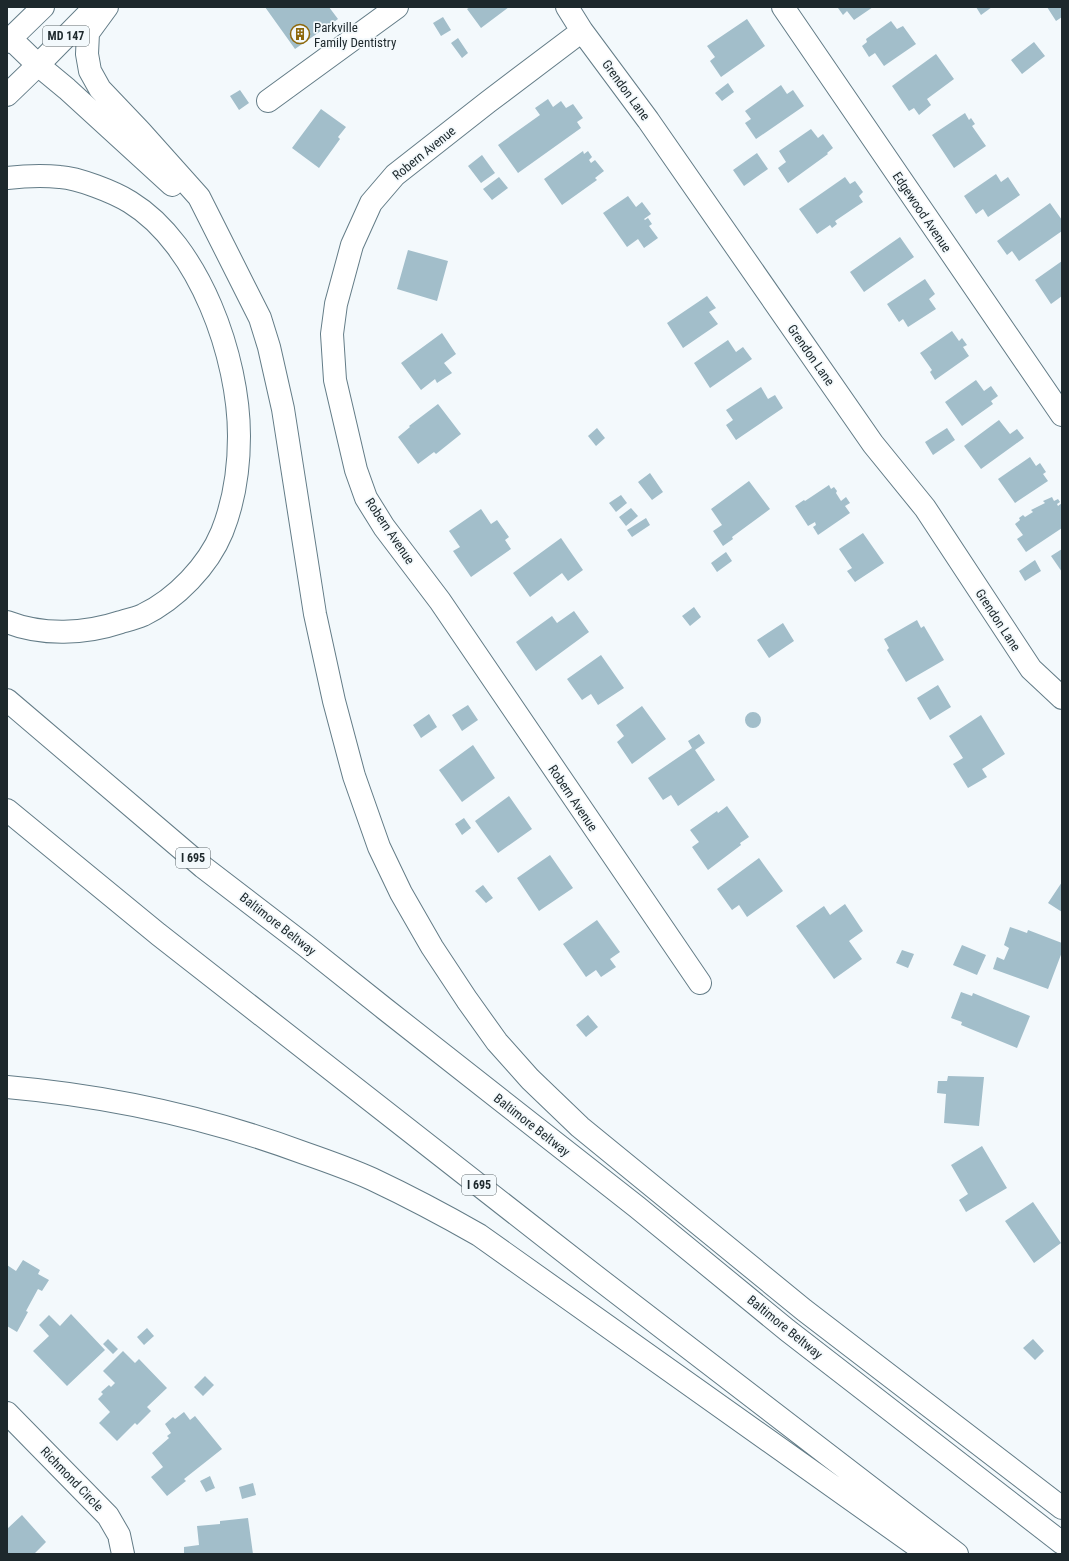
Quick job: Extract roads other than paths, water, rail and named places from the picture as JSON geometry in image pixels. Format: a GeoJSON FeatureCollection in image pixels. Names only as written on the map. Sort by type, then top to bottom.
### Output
{"type":"FeatureCollection","features":[{"type":"Feature","properties":{"kind":"main road","name":"MD 147"},"geometry":{"type":"LineString","coordinates":[[9,40],[43,7]]}},
{"type":"Feature","properties":{"kind":"main road","name":"MD 147"},"geometry":{"type":"LineString","coordinates":[[7,95],[95,7]]}},
{"type":"Feature","properties":{"kind":"main road"},"geometry":{"type":"LineString","coordinates":[[107,7],[88,33],[87,54],[90,71],[100,89],[199,197],[260,318],[269,347],[283,409],[315,614],[334,701],[354,776],[379,847],[401,893],[432,947],[467,1000],[498,1042],[530,1080],[580,1127],[804,1310],[1062,1508]]}},
{"type":"Feature","properties":{"kind":"main road"},"geometry":{"type":"LineString","coordinates":[[268,101],[398,7]]}},
{"type":"Feature","properties":{"kind":"main road","name":"Grendon Lane"},"geometry":{"type":"LineString","coordinates":[[567,7],[582,31],[648,120],[873,444],[925,508],[1030,669],[1062,698]]}},
{"type":"Feature","properties":{"kind":"main road","name":"Edgewood Avenue"},"geometry":{"type":"LineString","coordinates":[[783,7],[1062,415]]}},
{"type":"Feature","properties":{"kind":"main road","name":"Robern Avenue"},"geometry":{"type":"LineString","coordinates":[[582,31],[395,175],[371,203],[352,245],[336,304],[332,334],[335,380],[356,470],[366,498],[384,528],[444,608],[700,983]]}},
{"type":"Feature","properties":{"kind":"main road"},"geometry":{"type":"LineString","coordinates":[[9,40],[67,89],[212,222]]}},
{"type":"Feature","properties":{"kind":"main road"},"geometry":{"type":"LineString","coordinates":[[7,178],[25,176],[61,177],[100,188],[130,202],[150,218],[175,243],[193,270],[210,304],[222,337],[236,393],[239,436],[238,472],[222,532],[209,555],[192,577],[171,597],[143,615],[110,626],[81,632],[46,631],[18,626],[7,622]]}},
{"type":"Feature","properties":{"kind":"main road","name":"Baltimore Beltway"},"geometry":{"type":"LineString","coordinates":[[7,700],[203,867],[306,946],[631,1203],[793,1334],[1062,1543]]}},
{"type":"Feature","properties":{"kind":"main road","name":"I 695"},"geometry":{"type":"LineString","coordinates":[[7,810],[176,948],[590,1272],[957,1554]]}},
{"type":"Feature","properties":{"kind":"main road"},"geometry":{"type":"LineString","coordinates":[[7,1087],[76,1094],[190,1117],[256,1135],[371,1178],[434,1209],[479,1235],[928,1554]]}},
{"type":"Feature","properties":{"kind":"main road","name":"Richmond Circle"},"geometry":{"type":"LineString","coordinates":[[7,1413],[108,1516],[119,1535],[123,1554]]}},
{"type":"Feature","properties":{"kind":"place","name":"Parkville Family Dentistry"},"geometry":{"type":"Point","coordinates":[300,34]}}]}
